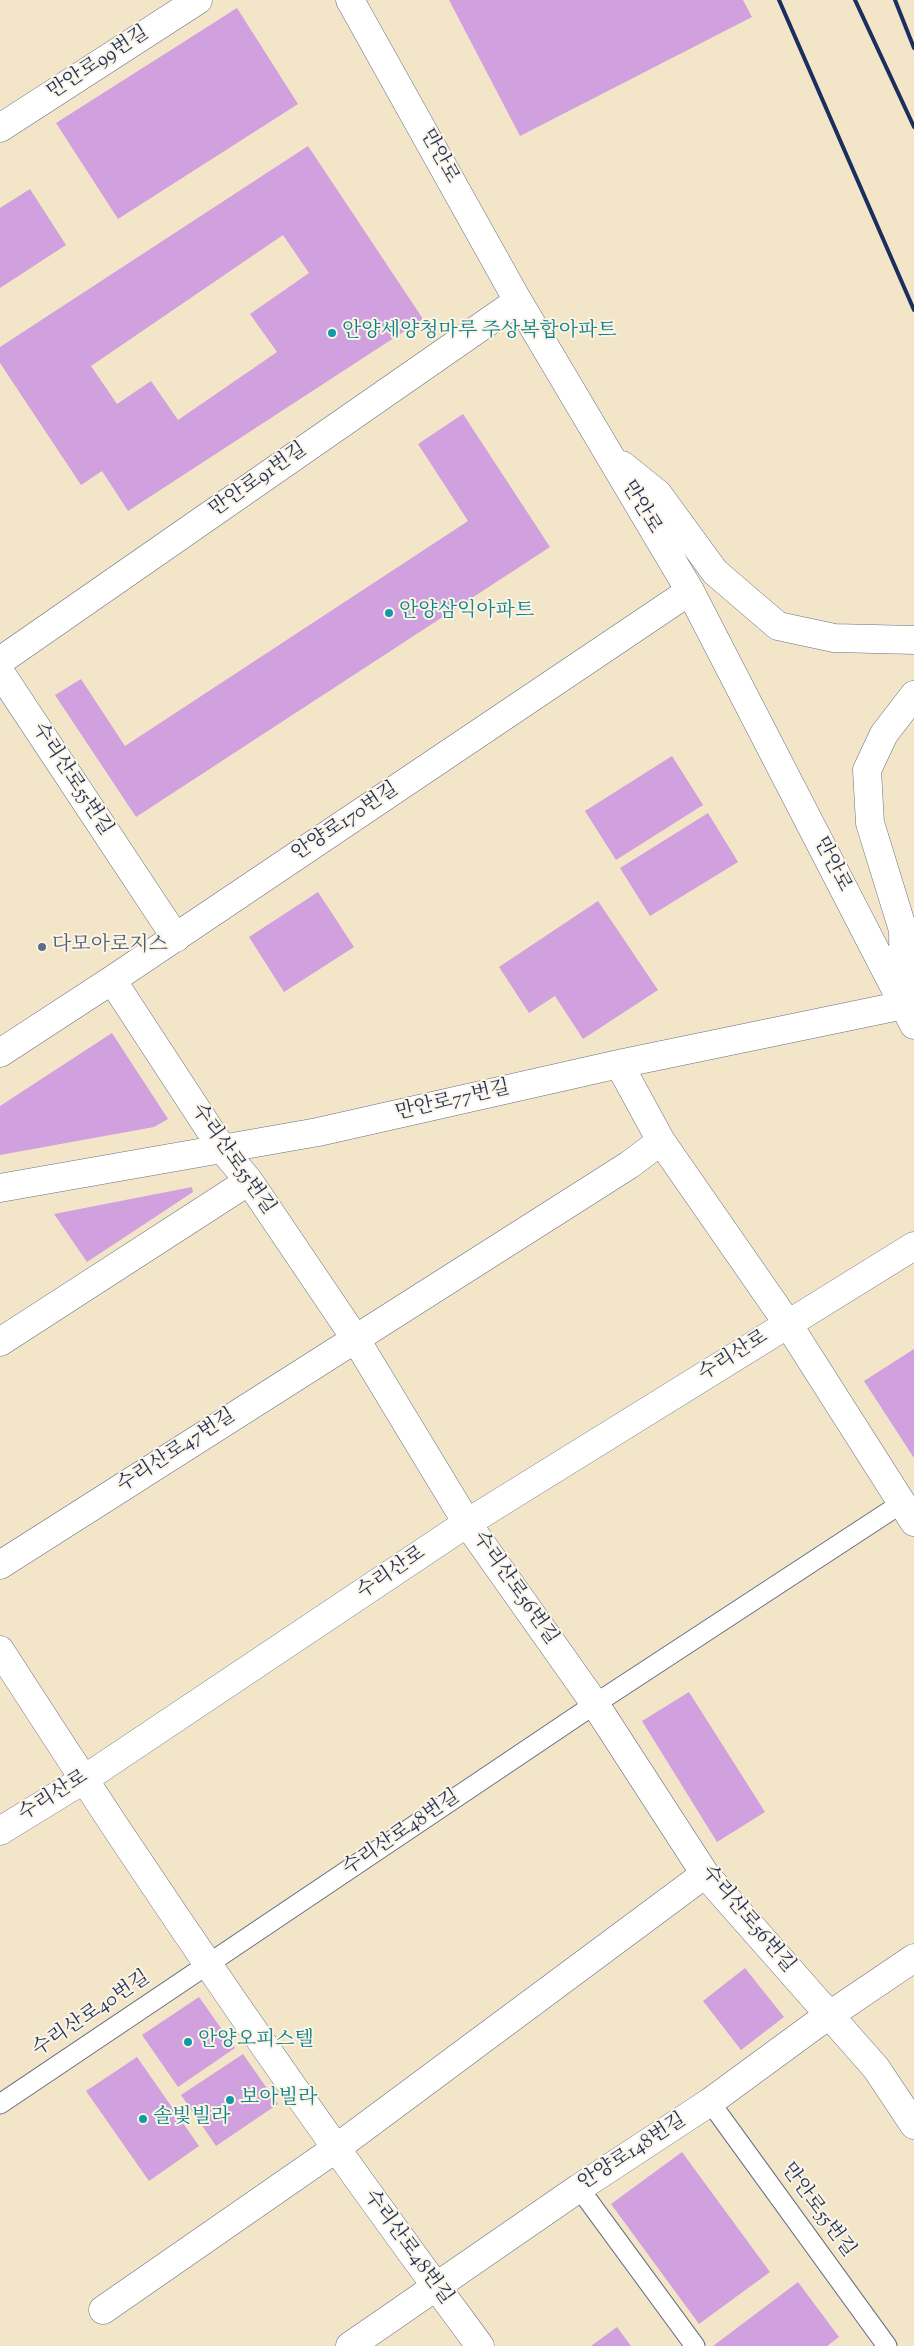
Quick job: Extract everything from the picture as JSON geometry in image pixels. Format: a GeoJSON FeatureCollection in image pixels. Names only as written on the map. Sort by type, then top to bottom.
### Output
{"type":"FeatureCollection","features":[{"type":"Feature","properties":{"kind":"street","name":"만안로99번길"},"geometry":{"type":"LineString","coordinates":[[0,128],[198,0]]}},
{"type":"Feature","properties":{"kind":"street","name":"만안로"},"geometry":{"type":"LineString","coordinates":[[350,0],[518,301],[690,592],[909,1015]]}},
{"type":"Feature","properties":{"kind":"street","name":"만안로91번길"},"geometry":{"type":"LineString","coordinates":[[0,660],[518,301]]}},
{"type":"Feature","properties":{"kind":"street"},"geometry":{"type":"LineString","coordinates":[[608,454],[658,494],[715,572],[778,626],[834,638],[914,640]]}},
{"type":"Feature","properties":{"kind":"street","name":"안양로170번길"},"geometry":{"type":"LineString","coordinates":[[0,1053],[176,938],[690,592]]}},
{"type":"Feature","properties":{"kind":"street","name":"수리산로55번길"},"geometry":{"type":"LineString","coordinates":[[0,672],[176,938]]}},
{"type":"Feature","properties":{"kind":"street"},"geometry":{"type":"LineString","coordinates":[[909,1015],[903,930],[870,823],[867,770],[884,734],[914,695]]}},
{"type":"Feature","properties":{"kind":"street","name":"수리산로55번길"},"geometry":{"type":"LineString","coordinates":[[112,980],[223,1150],[249,1181],[355,1338],[468,1523]]}},
{"type":"Feature","properties":{"kind":"street","name":"만안로77번길"},"geometry":{"type":"LineString","coordinates":[[0,1188],[318,1132],[619,1064],[909,1015]]}},
{"type":"Feature","properties":{"kind":"street","name":"수리산로"},"geometry":{"type":"LineString","coordinates":[[619,1064],[661,1141],[788,1324]]}},
{"type":"Feature","properties":{"kind":"street"},"geometry":{"type":"LineString","coordinates":[[355,1338],[629,1165],[661,1141]]}},
{"type":"Feature","properties":{"kind":"street"},"geometry":{"type":"LineString","coordinates":[[0,1342],[249,1181]]}},
{"type":"Feature","properties":{"kind":"street","name":"수리산로"},"geometry":{"type":"LineString","coordinates":[[0,1831],[83,1780],[468,1523],[914,1246]]}},
{"type":"Feature","properties":{"kind":"street"},"geometry":{"type":"LineString","coordinates":[[788,1324],[908,1512]]}},
{"type":"Feature","properties":{"kind":"street","name":"수리산로47번길"},"geometry":{"type":"LineString","coordinates":[[0,1565],[355,1338]]}},
{"type":"Feature","properties":{"kind":"street","name":"수리산로56번길"},"geometry":{"type":"LineString","coordinates":[[468,1523],[596,1704],[705,1874],[876,2068],[914,2125]]}},
{"type":"Feature","properties":{"kind":"street"},"geometry":{"type":"LineString","coordinates":[[0,1650],[83,1780]]}},
{"type":"Feature","properties":{"kind":"street","name":"수리산로48번길"},"geometry":{"type":"LineString","coordinates":[[83,1780],[335,2150],[480,2346]]}},
{"type":"Feature","properties":{"kind":"street"},"geometry":{"type":"LineString","coordinates":[[103,2310],[335,2150],[705,1874]]}},
{"type":"Feature","properties":{"kind":"street","name":"안양로148번길"},"geometry":{"type":"LineString","coordinates":[[350,2346],[437,2288],[579,2188],[710,2102],[914,1958]]}},
{"type":"Feature","properties":{"kind":"lane"},"geometry":{"type":"LineString","coordinates":[[596,1704],[908,1512]]}},
{"type":"Feature","properties":{"kind":"lane","name":"수리산로48번길"},"geometry":{"type":"LineString","coordinates":[[208,1964],[596,1704]]}},
{"type":"Feature","properties":{"kind":"lane","name":"수리산로40번길"},"geometry":{"type":"LineString","coordinates":[[0,2104],[208,1964]]}},
{"type":"Feature","properties":{"kind":"lane","name":"만안로55번길"},"geometry":{"type":"LineString","coordinates":[[710,2102],[887,2346]]}},
{"type":"Feature","properties":{"kind":"lane"},"geometry":{"type":"LineString","coordinates":[[579,2188],[695,2346]]}},
{"type":"Feature","properties":{"kind":"building"},"geometry":{"type":"Polygon","coordinates":[[[449,0],[743,0],[752,17],[520,136],[449,0]]]}},
{"type":"Feature","properties":{"kind":"building"},"geometry":{"type":"Polygon","coordinates":[[[237,8],[298,104],[118,219],[56,123],[237,8]]]}},
{"type":"Feature","properties":{"kind":"building","name":"안양세양청마루 주상복합아파트"},"geometry":{"type":"Polygon","coordinates":[[[308,146],[423,319],[128,511],[102,471],[81,485],[0,363],[0,347],[308,146]],[[283,235],[91,366],[117,404],[151,381],[178,420],[277,352],[250,314],[309,273],[283,235]]]}},
{"type":"Feature","properties":{"kind":"building"},"geometry":{"type":"Polygon","coordinates":[[[30,189],[66,245],[0,288],[0,208],[30,189]]]}},
{"type":"Feature","properties":{"kind":"building","name":"안양삼익아파트"},"geometry":{"type":"Polygon","coordinates":[[[463,414],[550,547],[136,817],[55,695],[81,679],[125,746],[468,521],[418,444],[463,414]]]}},
{"type":"Feature","properties":{"kind":"building"},"geometry":{"type":"Polygon","coordinates":[[[672,756],[703,805],[616,860],[585,811],[672,756]]]}},
{"type":"Feature","properties":{"kind":"building"},"geometry":{"type":"Polygon","coordinates":[[[708,813],[738,862],[650,916],[620,868],[708,813]]]}},
{"type":"Feature","properties":{"kind":"building"},"geometry":{"type":"Polygon","coordinates":[[[318,892],[354,947],[284,992],[249,937],[318,892]]]}},
{"type":"Feature","properties":{"kind":"building"},"geometry":{"type":"Polygon","coordinates":[[[598,901],[658,990],[583,1039],[555,996],[529,1013],[499,967],[598,901]]]}},
{"type":"Feature","properties":{"kind":"building"},"geometry":{"type":"Polygon","coordinates":[[[112,1033],[168,1119],[154,1127],[0,1155],[0,1106],[112,1033]]]}},
{"type":"Feature","properties":{"kind":"building"},"geometry":{"type":"Polygon","coordinates":[[[192,1187],[193,1192],[87,1262],[54,1214],[192,1187]]]}},
{"type":"Feature","properties":{"kind":"building"},"geometry":{"type":"Polygon","coordinates":[[[914,1349],[914,1458],[864,1381],[914,1349]]]}},
{"type":"Feature","properties":{"kind":"building"},"geometry":{"type":"Polygon","coordinates":[[[689,1692],[765,1812],[717,1842],[642,1721],[689,1692]]]}},
{"type":"Feature","properties":{"kind":"building"},"geometry":{"type":"Polygon","coordinates":[[[745,1968],[784,2017],[741,2050],[703,2001],[745,1968]]]}},
{"type":"Feature","properties":{"kind":"building","name":"안양오피스텔"},"geometry":{"type":"Polygon","coordinates":[[[199,1997],[235,2048],[178,2087],[142,2035],[199,1997]]]}},
{"type":"Feature","properties":{"kind":"building","name":"보아빌라"},"geometry":{"type":"Polygon","coordinates":[[[243,2054],[278,2104],[216,2146],[181,2095],[243,2054]]]}},
{"type":"Feature","properties":{"kind":"building","name":"솔빛빌라"},"geometry":{"type":"Polygon","coordinates":[[[137,2057],[199,2146],[149,2181],[86,2091],[137,2057]]]}},
{"type":"Feature","properties":{"kind":"building"},"geometry":{"type":"Polygon","coordinates":[[[682,2152],[770,2272],[699,2324],[611,2204],[682,2152]]]}},
{"type":"Feature","properties":{"kind":"building"},"geometry":{"type":"Polygon","coordinates":[[[798,2282],[839,2337],[827,2346],[713,2346],[798,2282]]]}},
{"type":"Feature","properties":{"kind":"building"},"geometry":{"type":"Polygon","coordinates":[[[617,2327],[631,2346],[591,2346],[617,2327]]]}},
{"type":"Feature","properties":{"kind":"railway"},"geometry":{"type":"LineString","coordinates":[[779,0],[914,310]]}},
{"type":"Feature","properties":{"kind":"railway"},"geometry":{"type":"LineString","coordinates":[[855,0],[914,127]]}},
{"type":"Feature","properties":{"kind":"railway"},"geometry":{"type":"LineString","coordinates":[[895,0],[914,48]]}},
{"type":"Feature","properties":{"kind":"place","name":"안양세양청마루 주상복합아파트"},"geometry":{"type":"Point","coordinates":[332,333]}},
{"type":"Feature","properties":{"kind":"place","name":"안양삼익아파트"},"geometry":{"type":"Point","coordinates":[389,613]}},
{"type":"Feature","properties":{"kind":"place","name":"다모아로지스"},"geometry":{"type":"Point","coordinates":[42,947]}},
{"type":"Feature","properties":{"kind":"place","name":"안양오피스텔"},"geometry":{"type":"Point","coordinates":[188,2042]}},
{"type":"Feature","properties":{"kind":"place","name":"보아빌라"},"geometry":{"type":"Point","coordinates":[230,2100]}},
{"type":"Feature","properties":{"kind":"place","name":"솔빛빌라"},"geometry":{"type":"Point","coordinates":[143,2119]}}]}
